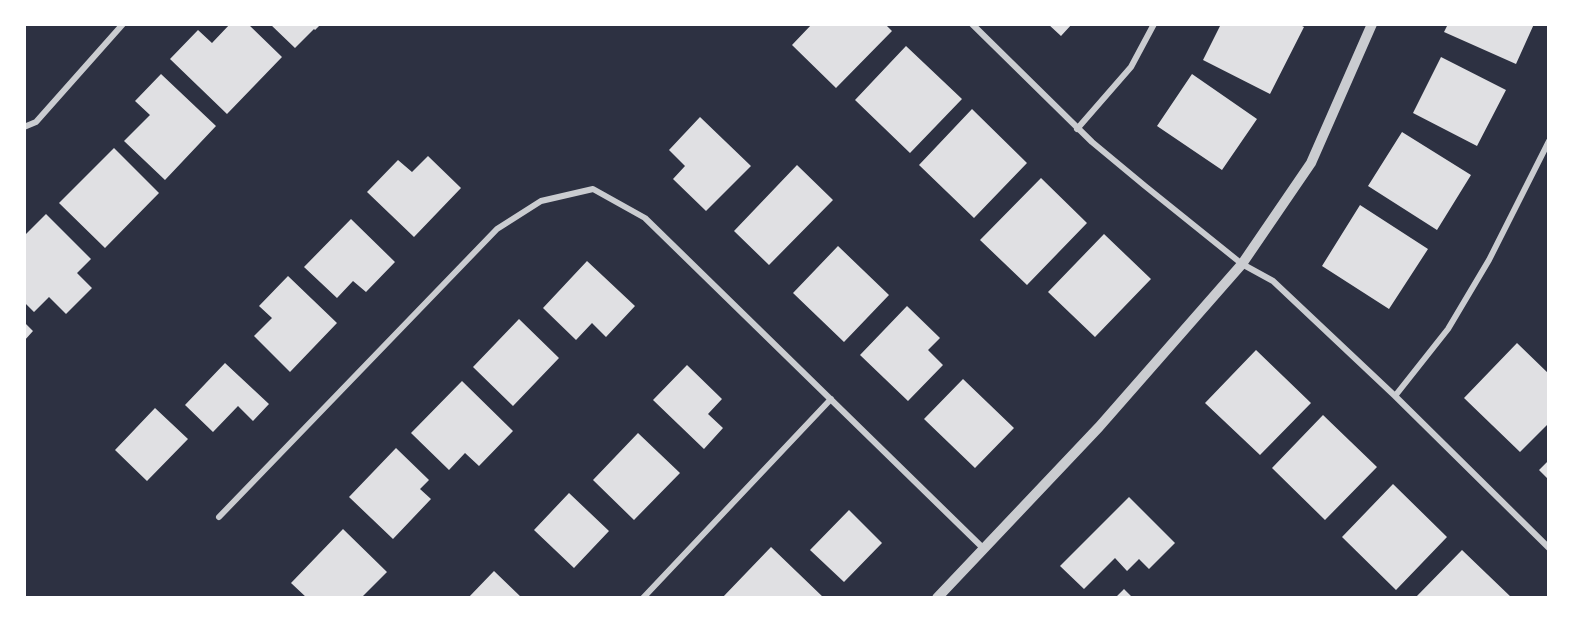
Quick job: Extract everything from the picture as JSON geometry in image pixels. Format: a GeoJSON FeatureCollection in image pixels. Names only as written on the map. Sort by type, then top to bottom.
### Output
{"type":"FeatureCollection","features":[{"type":"Feature","properties":{"kind":"street"},"geometry":{"type":"LineString","coordinates":[[24,127],[36,122],[123,24]]}},
{"type":"Feature","properties":{"kind":"street"},"geometry":{"type":"LineString","coordinates":[[972,24],[1077,129],[1242,264],[1273,281],[1395,396],[1549,548]]}},
{"type":"Feature","properties":{"kind":"street"},"geometry":{"type":"LineString","coordinates":[[1077,129],[1131,67],[1154,24]]}},
{"type":"Feature","properties":{"kind":"street"},"geometry":{"type":"LineString","coordinates":[[937,598],[1099,426],[1242,264],[1311,163],[1372,24]]}},
{"type":"Feature","properties":{"kind":"street"},"geometry":{"type":"LineString","coordinates":[[1395,396],[1448,329],[1489,260],[1549,141]]}},
{"type":"Feature","properties":{"kind":"street"},"geometry":{"type":"LineString","coordinates":[[219,517],[497,229],[541,201],[593,189],[645,218],[984,549]]}},
{"type":"Feature","properties":{"kind":"street"},"geometry":{"type":"LineString","coordinates":[[643,598],[831,399]]}},
{"type":"Feature","properties":{"kind":"building"},"geometry":{"type":"Polygon","coordinates":[[[230,24],[248,24],[282,57],[227,114],[170,59],[198,30],[212,43],[230,24]]]}},
{"type":"Feature","properties":{"kind":"building"},"geometry":{"type":"Polygon","coordinates":[[[270,24],[321,24],[295,48],[270,24]]]}},
{"type":"Feature","properties":{"kind":"building"},"geometry":{"type":"Polygon","coordinates":[[[812,24],[885,24],[892,31],[836,88],[792,45],[812,24]]]}},
{"type":"Feature","properties":{"kind":"building"},"geometry":{"type":"Polygon","coordinates":[[[1048,24],[1072,24],[1061,36],[1048,24]]]}},
{"type":"Feature","properties":{"kind":"building"},"geometry":{"type":"Polygon","coordinates":[[[1221,24],[1298,24],[1304,27],[1270,94],[1203,60],[1221,24]]]}},
{"type":"Feature","properties":{"kind":"building"},"geometry":{"type":"Polygon","coordinates":[[[1448,24],[1534,24],[1516,64],[1444,32],[1448,24]]]}},
{"type":"Feature","properties":{"kind":"building"},"geometry":{"type":"Polygon","coordinates":[[[906,46],[962,99],[910,153],[855,100],[906,46]]]}},
{"type":"Feature","properties":{"kind":"building"},"geometry":{"type":"Polygon","coordinates":[[[1441,57],[1506,90],[1477,146],[1413,113],[1441,57]]]}},
{"type":"Feature","properties":{"kind":"building"},"geometry":{"type":"Polygon","coordinates":[[[161,74],[216,126],[165,180],[124,141],[150,115],[135,101],[161,74]]]}},
{"type":"Feature","properties":{"kind":"building"},"geometry":{"type":"Polygon","coordinates":[[[1192,74],[1257,119],[1222,170],[1157,126],[1192,74]]]}},
{"type":"Feature","properties":{"kind":"building"},"geometry":{"type":"Polygon","coordinates":[[[972,109],[1027,163],[974,218],[919,165],[972,109]]]}},
{"type":"Feature","properties":{"kind":"building"},"geometry":{"type":"Polygon","coordinates":[[[700,117],[751,166],[706,211],[673,179],[685,166],[669,150],[700,117]]]}},
{"type":"Feature","properties":{"kind":"building"},"geometry":{"type":"Polygon","coordinates":[[[1402,132],[1471,175],[1437,230],[1368,186],[1402,132]]]}},
{"type":"Feature","properties":{"kind":"building"},"geometry":{"type":"Polygon","coordinates":[[[114,148],[159,193],[105,248],[59,203],[114,148]]]}},
{"type":"Feature","properties":{"kind":"building"},"geometry":{"type":"Polygon","coordinates":[[[428,156],[461,188],[414,237],[367,192],[398,160],[412,172],[428,156]]]}},
{"type":"Feature","properties":{"kind":"building"},"geometry":{"type":"Polygon","coordinates":[[[797,165],[833,200],[769,265],[734,231],[797,165]]]}},
{"type":"Feature","properties":{"kind":"building"},"geometry":{"type":"Polygon","coordinates":[[[1041,178],[1087,223],[1027,285],[980,240],[1041,178]]]}},
{"type":"Feature","properties":{"kind":"building"},"geometry":{"type":"Polygon","coordinates":[[[1360,205],[1428,249],[1389,309],[1322,266],[1360,205]]]}},
{"type":"Feature","properties":{"kind":"building"},"geometry":{"type":"Polygon","coordinates":[[[46,214],[91,259],[77,273],[92,288],[66,314],[49,297],[34,312],[24,302],[24,236],[46,214]]]}},
{"type":"Feature","properties":{"kind":"building"},"geometry":{"type":"Polygon","coordinates":[[[351,219],[395,262],[366,292],[353,281],[337,298],[304,267],[351,219]]]}},
{"type":"Feature","properties":{"kind":"building"},"geometry":{"type":"Polygon","coordinates":[[[1104,234],[1151,279],[1095,337],[1048,292],[1104,234]]]}},
{"type":"Feature","properties":{"kind":"building"},"geometry":{"type":"Polygon","coordinates":[[[838,246],[889,295],[844,342],[793,293],[838,246]]]}},
{"type":"Feature","properties":{"kind":"building"},"geometry":{"type":"Polygon","coordinates":[[[587,261],[635,306],[606,337],[592,323],[576,340],[543,308],[587,261]]]}},
{"type":"Feature","properties":{"kind":"building"},"geometry":{"type":"Polygon","coordinates":[[[288,276],[337,323],[290,372],[254,336],[272,318],[259,306],[288,276]]]}},
{"type":"Feature","properties":{"kind":"building"},"geometry":{"type":"Polygon","coordinates":[[[907,306],[940,338],[928,350],[943,365],[908,401],[860,355],[907,306]]]}},
{"type":"Feature","properties":{"kind":"building"},"geometry":{"type":"Polygon","coordinates":[[[519,319],[559,358],[513,406],[473,367],[519,319]]]}},
{"type":"Feature","properties":{"kind":"building"},"geometry":{"type":"Polygon","coordinates":[[[24,322],[33,331],[24,341],[24,322]]]}},
{"type":"Feature","properties":{"kind":"building"},"geometry":{"type":"Polygon","coordinates":[[[1517,343],[1549,374],[1549,423],[1520,452],[1464,398],[1517,343]]]}},
{"type":"Feature","properties":{"kind":"building"},"geometry":{"type":"Polygon","coordinates":[[[1256,350],[1311,403],[1260,455],[1205,403],[1256,350]]]}},
{"type":"Feature","properties":{"kind":"building"},"geometry":{"type":"Polygon","coordinates":[[[225,363],[269,404],[253,421],[238,406],[213,432],[185,405],[225,363]]]}},
{"type":"Feature","properties":{"kind":"building"},"geometry":{"type":"Polygon","coordinates":[[[687,365],[722,399],[708,414],[723,428],[704,449],[653,400],[687,365]]]}},
{"type":"Feature","properties":{"kind":"building"},"geometry":{"type":"Polygon","coordinates":[[[963,379],[1014,428],[975,468],[924,419],[963,379]]]}},
{"type":"Feature","properties":{"kind":"building"},"geometry":{"type":"Polygon","coordinates":[[[462,381],[513,431],[479,466],[465,453],[449,470],[411,433],[462,381]]]}},
{"type":"Feature","properties":{"kind":"building"},"geometry":{"type":"Polygon","coordinates":[[[155,408],[188,439],[147,481],[115,450],[155,408]]]}},
{"type":"Feature","properties":{"kind":"building"},"geometry":{"type":"Polygon","coordinates":[[[1323,415],[1377,467],[1325,520],[1272,468],[1323,415]]]}},
{"type":"Feature","properties":{"kind":"building"},"geometry":{"type":"Polygon","coordinates":[[[638,433],[680,473],[634,520],[593,480],[638,433]]]}},
{"type":"Feature","properties":{"kind":"building"},"geometry":{"type":"Polygon","coordinates":[[[396,448],[429,480],[420,489],[431,499],[393,539],[349,497],[396,448]]]}},
{"type":"Feature","properties":{"kind":"building"},"geometry":{"type":"Polygon","coordinates":[[[1549,460],[1549,480],[1539,470],[1549,460]]]}},
{"type":"Feature","properties":{"kind":"building"},"geometry":{"type":"Polygon","coordinates":[[[1393,484],[1447,537],[1396,590],[1342,537],[1393,484]]]}},
{"type":"Feature","properties":{"kind":"building"},"geometry":{"type":"Polygon","coordinates":[[[569,493],[609,531],[574,568],[534,530],[569,493]]]}},
{"type":"Feature","properties":{"kind":"building"},"geometry":{"type":"Polygon","coordinates":[[[1129,497],[1175,543],[1149,569],[1139,559],[1127,571],[1115,558],[1084,589],[1060,566],[1129,497]]]}},
{"type":"Feature","properties":{"kind":"building"},"geometry":{"type":"Polygon","coordinates":[[[849,510],[882,543],[844,582],[810,550],[849,510]]]}},
{"type":"Feature","properties":{"kind":"building"},"geometry":{"type":"Polygon","coordinates":[[[343,529],[387,572],[361,598],[307,598],[291,583],[343,529]]]}},
{"type":"Feature","properties":{"kind":"building"},"geometry":{"type":"Polygon","coordinates":[[[771,547],[824,598],[722,598],[771,547]]]}},
{"type":"Feature","properties":{"kind":"building"},"geometry":{"type":"Polygon","coordinates":[[[1462,550],[1512,598],[1415,598],[1462,550]]]}},
{"type":"Feature","properties":{"kind":"building"},"geometry":{"type":"Polygon","coordinates":[[[494,571],[522,598],[468,598],[494,571]]]}},
{"type":"Feature","properties":{"kind":"building"},"geometry":{"type":"Polygon","coordinates":[[[1124,589],[1133,598],[1115,598],[1124,589]]]}}]}
